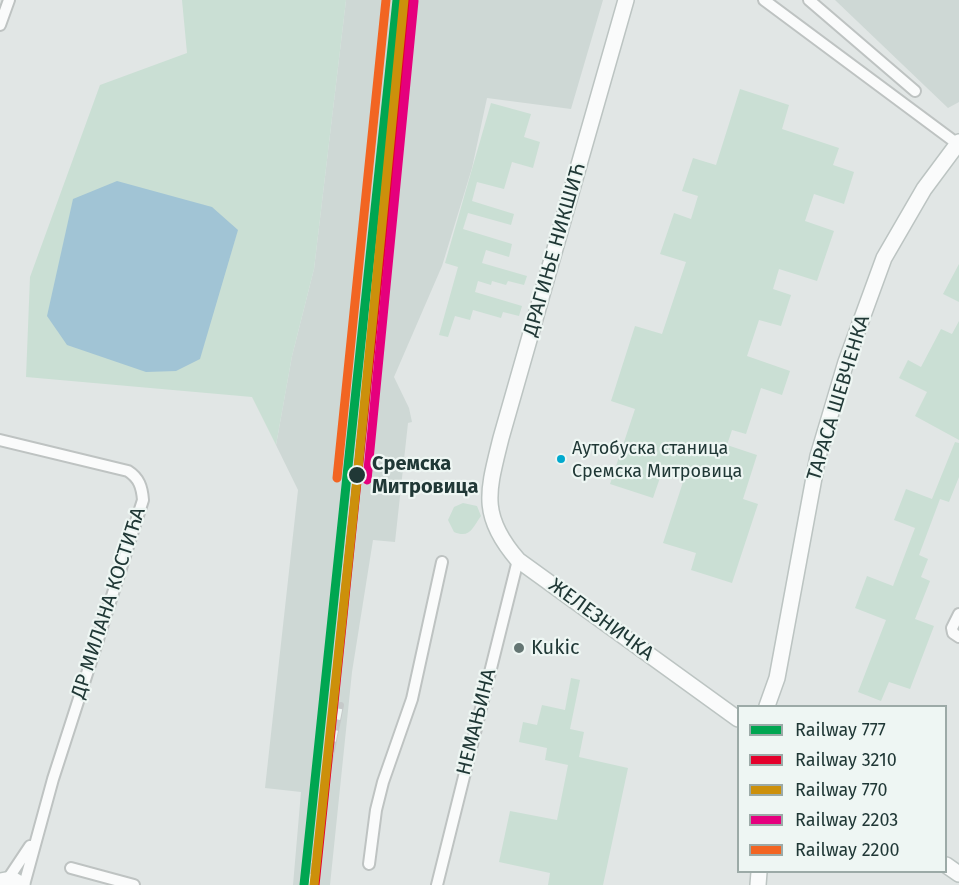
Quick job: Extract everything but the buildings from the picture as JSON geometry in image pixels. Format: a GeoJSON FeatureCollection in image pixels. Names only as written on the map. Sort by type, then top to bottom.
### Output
{"type":"FeatureCollection","features":[{"type":"Feature","properties":{"kind":"street"},"geometry":{"type":"LineString","coordinates":[[0,25],[9,0]]}},
{"type":"Feature","properties":{"kind":"street","name":"ДРАГИЊЕ НИКШИЋ"},"geometry":{"type":"LineString","coordinates":[[489,501],[501,438],[626,0]]}},
{"type":"Feature","properties":{"kind":"street"},"geometry":{"type":"LineString","coordinates":[[764,0],[958,144]]}},
{"type":"Feature","properties":{"kind":"street"},"geometry":{"type":"LineString","coordinates":[[809,0],[915,91]]}},
{"type":"Feature","properties":{"kind":"street","name":"ТАРАСА ШЕВЧЕНКА"},"geometry":{"type":"LineString","coordinates":[[767,705],[777,678],[818,456],[846,362],[884,258],[924,189],[958,144]]}},
{"type":"Feature","properties":{"kind":"street","name":"ДР МИЛАНА КОСТИЋА"},"geometry":{"type":"LineString","coordinates":[[0,440],[128,471],[136,476],[143,500],[53,779],[39,830],[13,882]]}},
{"type":"Feature","properties":{"kind":"street","name":"ЖЕЛЕЗНИЧКА"},"geometry":{"type":"LineString","coordinates":[[489,501],[496,531],[518,560],[737,718]]}},
{"type":"Feature","properties":{"kind":"street","name":"НЕМАЊИНА"},"geometry":{"type":"LineString","coordinates":[[437,885],[518,560]]}},
{"type":"Feature","properties":{"kind":"street"},"geometry":{"type":"LineString","coordinates":[[369,864],[376,810],[383,782],[412,699],[442,562]]}},
{"type":"Feature","properties":{"kind":"street"},"geometry":{"type":"LineString","coordinates":[[959,614],[952,627],[953,633],[959,636]]}},
{"type":"Feature","properties":{"kind":"street","name":"ТАРАСА ШЕВЧЕНКА"},"geometry":{"type":"LineString","coordinates":[[777,678],[780,705]]}},
{"type":"Feature","properties":{"kind":"street","name":"ДР МИЛАНА КОСТИЋА"},"geometry":{"type":"LineString","coordinates":[[13,882],[39,830]]}},
{"type":"Feature","properties":{"kind":"street"},"geometry":{"type":"LineString","coordinates":[[70,868],[132,885]]}},
{"type":"Feature","properties":{"kind":"shaded area"},"geometry":{"type":"Polygon","coordinates":[[[346,0],[603,0],[571,109],[487,98],[472,168],[442,266],[394,377],[409,408],[412,422],[408,423],[395,542],[373,540],[352,672],[330,885],[293,885],[301,792],[265,788],[298,490],[276,445],[292,356],[314,269],[346,0]]]}},
{"type":"Feature","properties":{"kind":"shaded area"},"geometry":{"type":"Polygon","coordinates":[[[835,0],[959,0],[959,102],[948,108],[835,0]]]}},
{"type":"Feature","properties":{"kind":"green space"},"geometry":{"type":"Polygon","coordinates":[[[182,0],[346,0],[314,269],[292,356],[276,445],[252,397],[26,377],[30,277],[100,85],[187,53],[182,0]]]}},
{"type":"Feature","properties":{"kind":"green space"},"geometry":{"type":"Polygon","coordinates":[[[740,89],[789,105],[782,129],[839,148],[833,165],[854,172],[844,204],[814,194],[805,221],[834,231],[817,281],[779,269],[773,289],[791,295],[781,326],[759,320],[747,356],[790,371],[782,395],[761,388],[746,434],[732,430],[727,445],[757,455],[743,499],[758,504],[732,583],[691,570],[696,553],[663,543],[685,476],[663,469],[653,498],[610,484],[635,409],[611,401],[635,326],[662,334],[686,262],[660,254],[674,213],[691,219],[698,196],[682,191],[693,158],[716,165],[740,89]]]}},
{"type":"Feature","properties":{"kind":"green space"},"geometry":{"type":"Polygon","coordinates":[[[491,103],[531,114],[524,137],[540,142],[533,168],[512,162],[504,189],[477,182],[472,201],[514,214],[511,225],[468,213],[463,229],[512,244],[509,257],[486,250],[482,263],[527,276],[524,285],[508,281],[506,285],[492,281],[491,285],[478,281],[475,292],[522,306],[519,316],[503,312],[501,318],[473,310],[470,320],[455,316],[448,337],[439,335],[458,267],[445,263],[491,103]]]}},
{"type":"Feature","properties":{"kind":"green space"},"geometry":{"type":"Polygon","coordinates":[[[959,264],[959,302],[943,294],[959,264]]]}},
{"type":"Feature","properties":{"kind":"green space"},"geometry":{"type":"Polygon","coordinates":[[[959,321],[959,440],[915,416],[927,392],[899,378],[908,360],[921,367],[941,329],[952,334],[959,321]]]}},
{"type":"Feature","properties":{"kind":"green space"},"geometry":{"type":"Polygon","coordinates":[[[955,442],[959,443],[959,477],[949,502],[940,499],[919,555],[928,559],[921,577],[930,581],[915,619],[934,626],[910,689],[889,682],[881,701],[858,692],[886,620],[855,608],[867,576],[893,586],[915,528],[894,520],[906,489],[932,499],[955,442]]]}},
{"type":"Feature","properties":{"kind":"green space"},"geometry":{"type":"Polygon","coordinates":[[[463,503],[477,506],[481,516],[470,531],[459,534],[454,532],[448,520],[454,507],[463,503]]]}},
{"type":"Feature","properties":{"kind":"green space"},"geometry":{"type":"Polygon","coordinates":[[[571,678],[580,680],[570,729],[584,732],[579,757],[628,768],[603,885],[548,885],[550,873],[499,862],[510,811],[557,820],[568,765],[545,760],[547,748],[519,742],[523,722],[537,725],[542,705],[565,710],[571,678]]]}},
{"type":"Feature","properties":{"kind":"water"},"geometry":{"type":"Polygon","coordinates":[[[117,181],[212,207],[238,230],[200,359],[176,371],[146,372],[67,345],[47,316],[73,199],[117,181]]]}},
{"type":"Feature","properties":{"kind":"railway"},"geometry":{"type":"LineString","coordinates":[[321,806],[341,705]]}},
{"type":"Feature","properties":{"kind":"railway"},"geometry":{"type":"LineString","coordinates":[[310,885],[318,836]]}},
{"type":"Feature","properties":{"kind":"rail line","name":"2200"},"geometry":{"type":"LineString","coordinates":[[337,478],[386,0]]}},
{"type":"Feature","properties":{"kind":"rail line","name":"777"},"geometry":{"type":"LineString","coordinates":[[304,885],[397,0]]}},
{"type":"Feature","properties":{"kind":"rail line","name":"770"},"geometry":{"type":"LineString","coordinates":[[314,885],[404,0]]}},
{"type":"Feature","properties":{"kind":"rail line","name":"3210"},"geometry":{"type":"LineString","coordinates":[[315,885],[407,1]]}},
{"type":"Feature","properties":{"kind":"rail line","name":"2203"},"geometry":{"type":"LineString","coordinates":[[367,480],[414,1]]}},
{"type":"Feature","properties":{"kind":"place","name":"Аутобуска станица Сремска Митровица"},"geometry":{"type":"Point","coordinates":[561,459]}},
{"type":"Feature","properties":{"kind":"place","name":"Сремска Митровица"},"geometry":{"type":"Point","coordinates":[357,475]}},
{"type":"Feature","properties":{"kind":"place","name":"Kukic"},"geometry":{"type":"Point","coordinates":[519,648]}}]}
